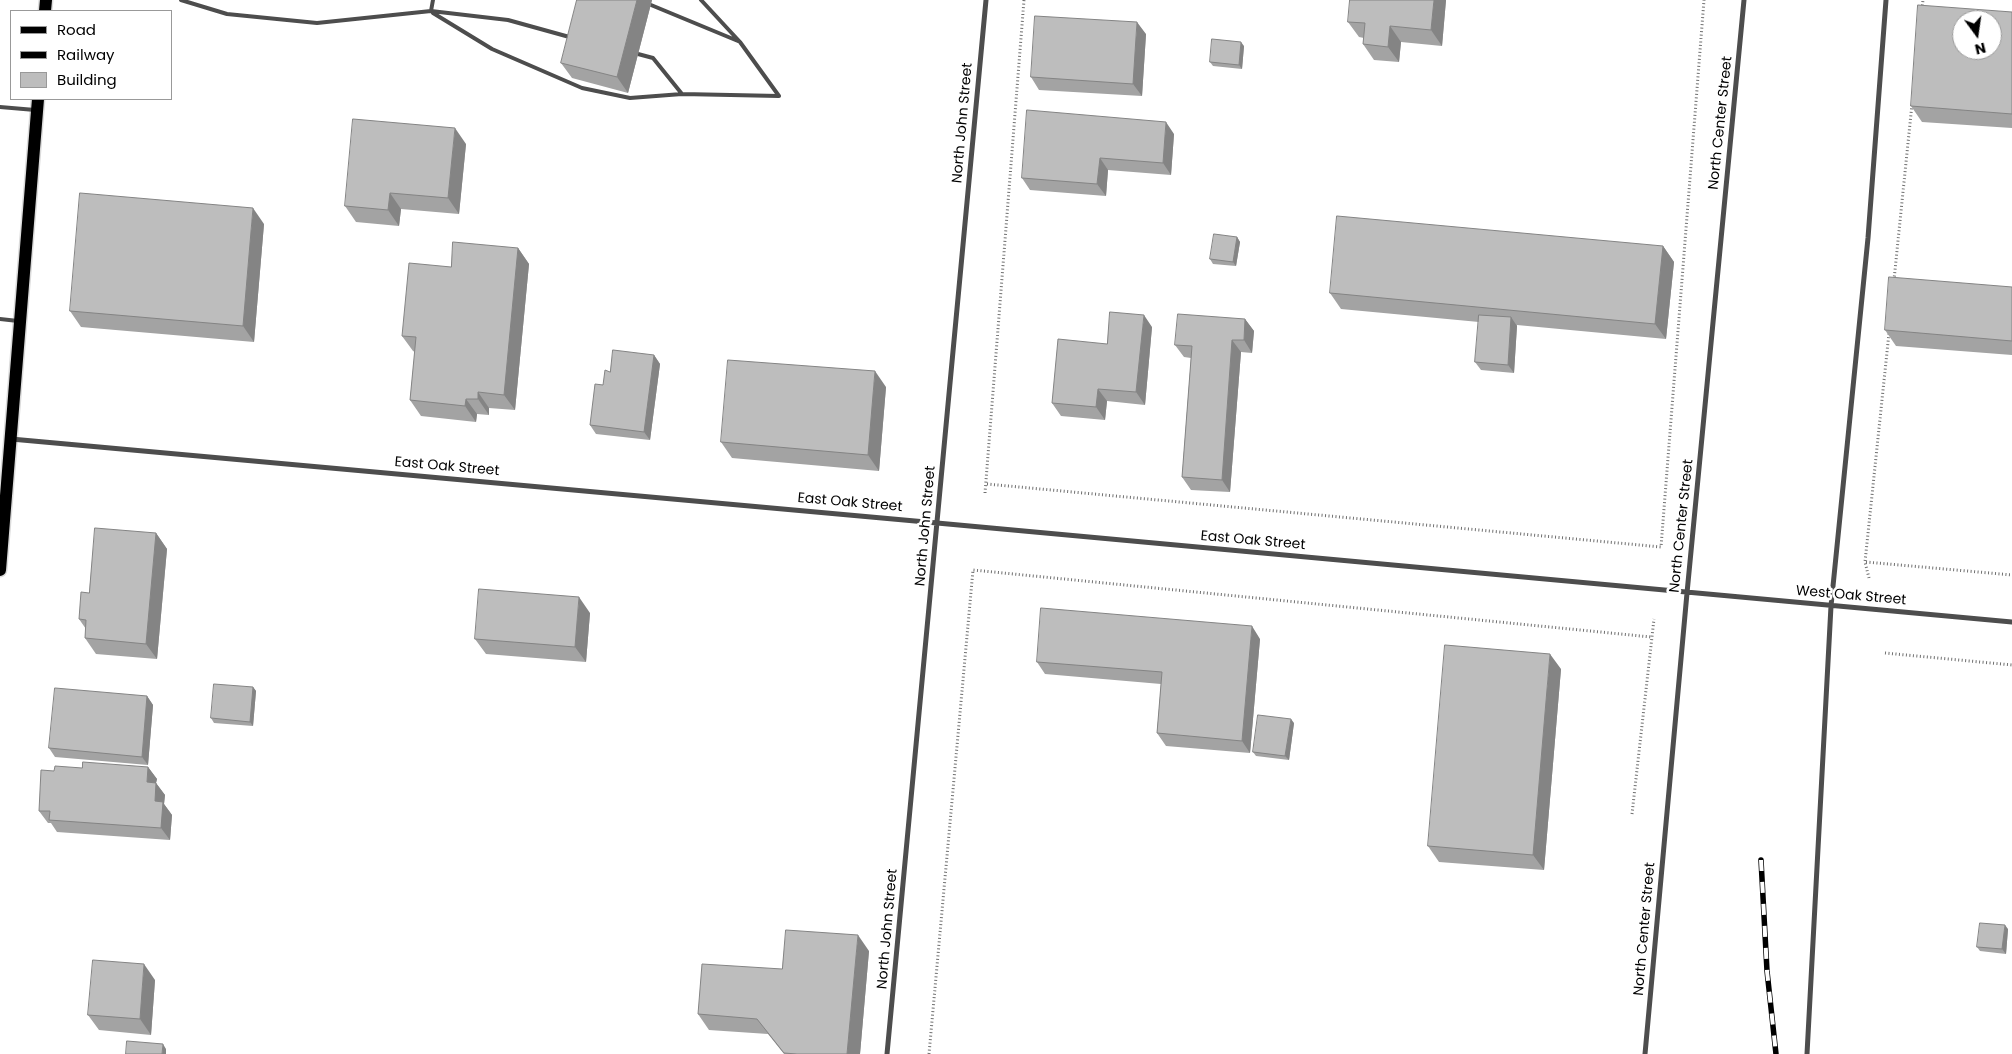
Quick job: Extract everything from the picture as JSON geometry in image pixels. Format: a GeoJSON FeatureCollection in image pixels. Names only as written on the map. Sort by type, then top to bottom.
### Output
{"type":"FeatureCollection","features":[{"type":"Feature","properties":{"kind":"main road"},"geometry":{"type":"LineString","coordinates":[[0,570],[37,104]]}},
{"type":"Feature","properties":{"kind":"street","name":"North John Street"},"geometry":{"type":"LineString","coordinates":[[887,1054],[986,0]]}},
{"type":"Feature","properties":{"kind":"street","name":"North Center Street"},"geometry":{"type":"LineString","coordinates":[[1645,1054],[1744,0]]}},
{"type":"Feature","properties":{"kind":"street"},"geometry":{"type":"LineString","coordinates":[[1807,1054],[1831,606],[1868,238],[1886,0]]}},
{"type":"Feature","properties":{"kind":"street","name":"East Oak Street"},"geometry":{"type":"LineString","coordinates":[[11,439],[937,522],[1687,593]]}},
{"type":"Feature","properties":{"kind":"street","name":"West Oak Street"},"geometry":{"type":"LineString","coordinates":[[1687,593],[2012,622]]}},
{"type":"Feature","properties":{"kind":"lane"},"geometry":{"type":"LineString","coordinates":[[181,0],[227,14],[317,23],[432,12],[508,20],[582,41]]}},
{"type":"Feature","properties":{"kind":"lane"},"geometry":{"type":"LineString","coordinates":[[432,12],[433,0]]}},
{"type":"Feature","properties":{"kind":"lane"},"geometry":{"type":"LineString","coordinates":[[432,12],[492,49],[582,88],[630,98],[682,94],[779,96],[740,42],[701,0]]}},
{"type":"Feature","properties":{"kind":"lane"},"geometry":{"type":"LineString","coordinates":[[650,5],[740,42]]}},
{"type":"Feature","properties":{"kind":"lane"},"geometry":{"type":"LineString","coordinates":[[638,54],[653,58],[682,94]]}},
{"type":"Feature","properties":{"kind":"lane"},"geometry":{"type":"LineString","coordinates":[[0,107],[37,104]]}},
{"type":"Feature","properties":{"kind":"lane"},"geometry":{"type":"LineString","coordinates":[[0,319],[21,322]]}},
{"type":"Feature","properties":{"kind":"path"},"geometry":{"type":"LineString","coordinates":[[985,493],[1024,0]]}},
{"type":"Feature","properties":{"kind":"path"},"geometry":{"type":"LineString","coordinates":[[987,484],[1661,546],[1704,0]]}},
{"type":"Feature","properties":{"kind":"path"},"geometry":{"type":"LineString","coordinates":[[1922,10],[1923,0]]}},
{"type":"Feature","properties":{"kind":"path"},"geometry":{"type":"LineString","coordinates":[[1893,289],[1913,96]]}},
{"type":"Feature","properties":{"kind":"path"},"geometry":{"type":"LineString","coordinates":[[1870,578],[1866,562],[1889,328]]}},
{"type":"Feature","properties":{"kind":"path"},"geometry":{"type":"LineString","coordinates":[[1866,562],[2012,575]]}},
{"type":"Feature","properties":{"kind":"path"},"geometry":{"type":"LineString","coordinates":[[929,1054],[973,570],[1650,637]]}},
{"type":"Feature","properties":{"kind":"path"},"geometry":{"type":"LineString","coordinates":[[1632,814],[1650,637],[1654,619]]}},
{"type":"Feature","properties":{"kind":"path"},"geometry":{"type":"LineString","coordinates":[[1885,653],[2012,665]]}},
{"type":"Feature","properties":{"kind":"building"},"geometry":{"type":"Polygon","coordinates":[[[577,0],[637,0],[617,77],[561,63],[577,0]]]}},
{"type":"Feature","properties":{"kind":"building"},"geometry":{"type":"Polygon","coordinates":[[[1350,0],[1434,0],[1431,30],[1390,26],[1388,47],[1363,44],[1365,23],[1348,22],[1350,0]]]}},
{"type":"Feature","properties":{"kind":"building"},"geometry":{"type":"Polygon","coordinates":[[[1918,5],[1985,10],[1952,10],[1952,60],[2002,60],[2002,11],[2012,12],[2012,114],[1911,106],[1918,5]]]}},
{"type":"Feature","properties":{"kind":"building"},"geometry":{"type":"Polygon","coordinates":[[[1035,16],[1137,22],[1133,84],[1031,77],[1035,16]]]}},
{"type":"Feature","properties":{"kind":"building"},"geometry":{"type":"Polygon","coordinates":[[[1212,39],[1241,42],[1239,65],[1210,62],[1212,39]]]}},
{"type":"Feature","properties":{"kind":"building"},"geometry":{"type":"Polygon","coordinates":[[[1027,110],[1166,122],[1163,163],[1100,158],[1097,184],[1022,178],[1027,110]]]}},
{"type":"Feature","properties":{"kind":"building"},"geometry":{"type":"Polygon","coordinates":[[[353,119],[455,128],[448,198],[390,193],[388,210],[345,206],[353,119]]]}},
{"type":"Feature","properties":{"kind":"building"},"geometry":{"type":"Polygon","coordinates":[[[80,193],[253,208],[243,326],[70,311],[80,193]]]}},
{"type":"Feature","properties":{"kind":"building"},"geometry":{"type":"Polygon","coordinates":[[[1337,216],[1663,246],[1655,324],[1330,293],[1337,216]]]}},
{"type":"Feature","properties":{"kind":"building"},"geometry":{"type":"Polygon","coordinates":[[[1214,234],[1237,237],[1233,262],[1210,259],[1214,234]]]}},
{"type":"Feature","properties":{"kind":"building"},"geometry":{"type":"Polygon","coordinates":[[[453,242],[518,248],[504,395],[478,392],[478,399],[466,399],[465,406],[410,400],[416,337],[402,336],[409,263],[451,267],[453,242]]]}},
{"type":"Feature","properties":{"kind":"building"},"geometry":{"type":"Polygon","coordinates":[[[1889,277],[2012,287],[2012,341],[1885,330],[1889,277]]]}},
{"type":"Feature","properties":{"kind":"building"},"geometry":{"type":"Polygon","coordinates":[[[1110,312],[1144,315],[1136,392],[1098,389],[1096,407],[1052,403],[1058,339],[1107,344],[1110,312]]]}},
{"type":"Feature","properties":{"kind":"building"},"geometry":{"type":"Polygon","coordinates":[[[1178,314],[1245,319],[1244,340],[1232,340],[1222,480],[1182,477],[1192,346],[1175,345],[1178,314]]]}},
{"type":"Feature","properties":{"kind":"building"},"geometry":{"type":"Polygon","coordinates":[[[1479,315],[1511,317],[1508,365],[1475,362],[1479,315]]]}},
{"type":"Feature","properties":{"kind":"building"},"geometry":{"type":"Polygon","coordinates":[[[613,350],[654,355],[644,432],[590,425],[595,384],[603,385],[605,370],[610,372],[613,350]]]}},
{"type":"Feature","properties":{"kind":"building"},"geometry":{"type":"Polygon","coordinates":[[[728,360],[875,371],[868,455],[721,442],[728,360]]]}},
{"type":"Feature","properties":{"kind":"building"},"geometry":{"type":"Polygon","coordinates":[[[95,528],[156,533],[146,644],[85,638],[86,620],[79,619],[81,592],[89,593],[95,528]]]}},
{"type":"Feature","properties":{"kind":"building"},"geometry":{"type":"Polygon","coordinates":[[[479,589],[579,597],[575,647],[475,639],[479,589]]]}},
{"type":"Feature","properties":{"kind":"building"},"geometry":{"type":"Polygon","coordinates":[[[1041,608],[1252,626],[1242,741],[1157,733],[1162,672],[1037,662],[1041,608]]]}},
{"type":"Feature","properties":{"kind":"building"},"geometry":{"type":"Polygon","coordinates":[[[1445,645],[1550,654],[1533,855],[1428,846],[1445,645]]]}},
{"type":"Feature","properties":{"kind":"building"},"geometry":{"type":"Polygon","coordinates":[[[214,684],[253,687],[250,722],[211,718],[214,684]]]}},
{"type":"Feature","properties":{"kind":"building"},"geometry":{"type":"Polygon","coordinates":[[[55,688],[147,696],[142,757],[49,748],[55,688]]]}},
{"type":"Feature","properties":{"kind":"building"},"geometry":{"type":"Polygon","coordinates":[[[1258,715],[1291,719],[1285,756],[1253,752],[1258,715]]]}},
{"type":"Feature","properties":{"kind":"building"},"geometry":{"type":"Polygon","coordinates":[[[83,762],[148,767],[147,782],[156,783],[155,801],[163,802],[161,828],[49,820],[50,811],[39,811],[41,770],[54,771],[55,766],[82,768],[83,762]]]}},
{"type":"Feature","properties":{"kind":"building"},"geometry":{"type":"Polygon","coordinates":[[[1980,923],[2005,925],[2002,949],[1977,947],[1980,923]]]}},
{"type":"Feature","properties":{"kind":"building"},"geometry":{"type":"Polygon","coordinates":[[[786,930],[858,935],[847,1054],[784,1053],[757,1019],[698,1014],[702,964],[782,969],[786,930]]]}},
{"type":"Feature","properties":{"kind":"building"},"geometry":{"type":"Polygon","coordinates":[[[93,960],[144,964],[140,1019],[88,1015],[93,960]]]}},
{"type":"Feature","properties":{"kind":"building"},"geometry":{"type":"Polygon","coordinates":[[[127,1041],[163,1044],[162,1054],[126,1054],[127,1041]]]}},
{"type":"Feature","properties":{"kind":"railway"},"geometry":{"type":"LineString","coordinates":[[1761,860],[1767,971],[1776,1054]]}}]}
